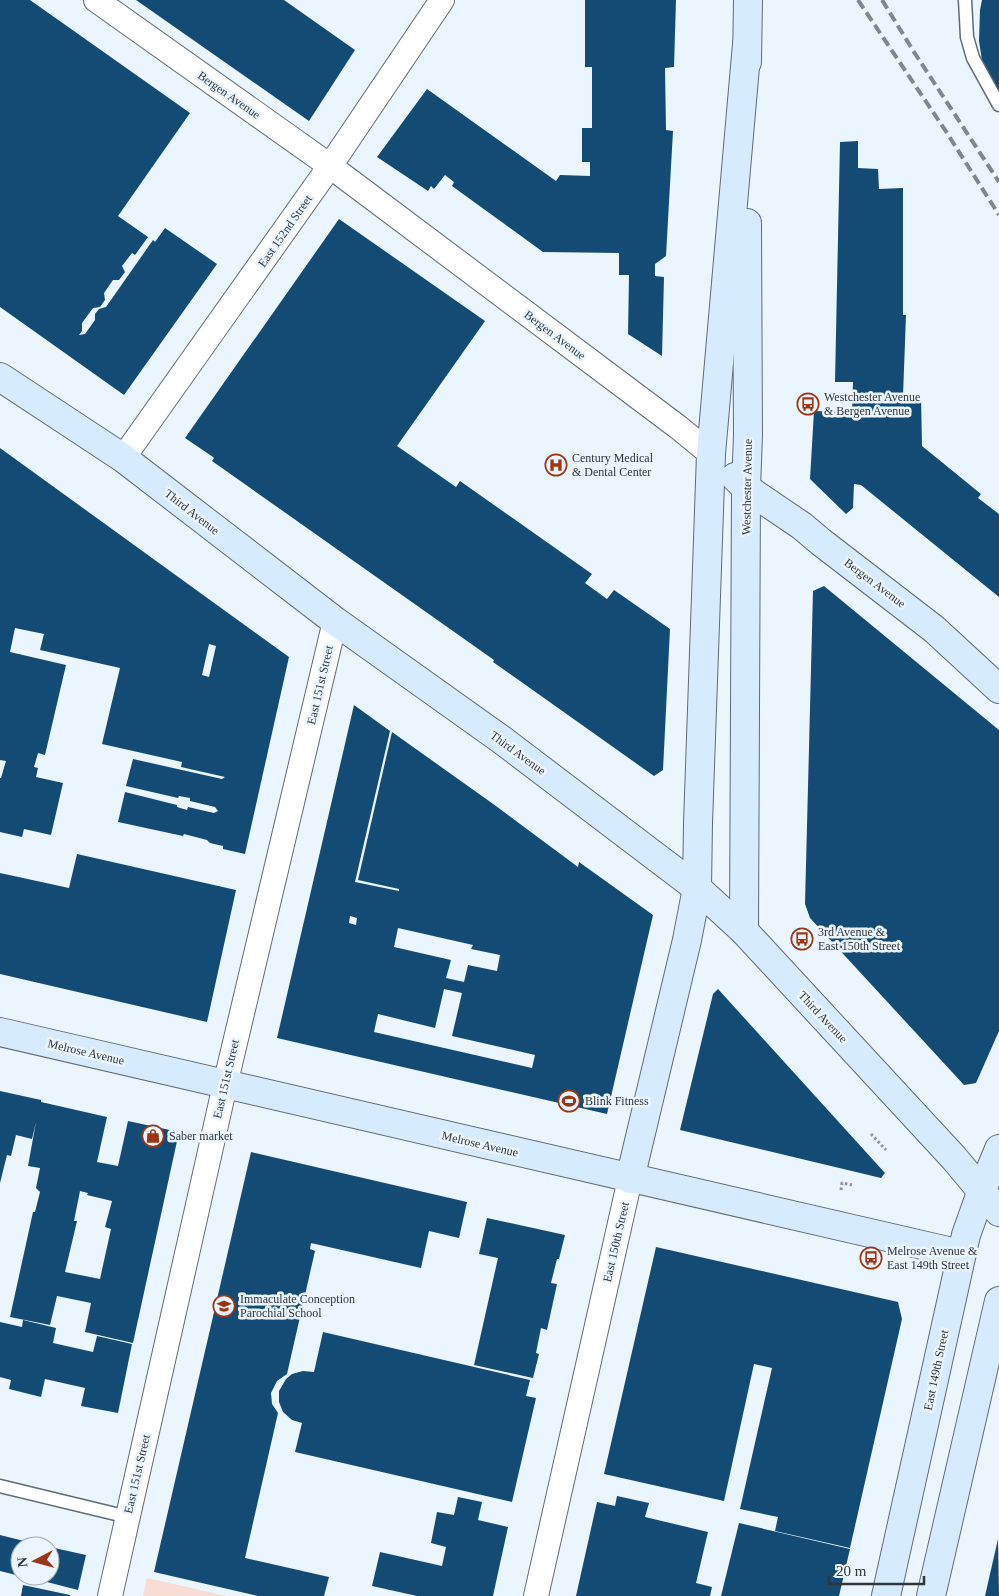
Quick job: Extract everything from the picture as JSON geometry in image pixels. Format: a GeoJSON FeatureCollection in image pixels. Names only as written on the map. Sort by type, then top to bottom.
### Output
{"type":"FeatureCollection","features":[{"type":"Feature","properties":{"kind":"main road","name":"Westchester Avenue"},"geometry":{"type":"LineString","coordinates":[[744,931],[746,488],[748,435],[748,0]]}},
{"type":"Feature","properties":{"kind":"main road","name":"Westchester Avenue"},"geometry":{"type":"LineString","coordinates":[[697,888],[711,454],[747,44]]}},
{"type":"Feature","properties":{"kind":"main road","name":"Third Avenue"},"geometry":{"type":"LineString","coordinates":[[0,377],[123,458],[335,622],[502,740],[697,888],[744,931],[954,1158],[999,1212]]}},
{"type":"Feature","properties":{"kind":"main road","name":"Bergen Avenue"},"geometry":{"type":"LineString","coordinates":[[711,454],[746,488],[802,526],[934,628],[999,689]]}},
{"type":"Feature","properties":{"kind":"main road","name":"East 150th Street"},"geometry":{"type":"LineString","coordinates":[[630,1178],[687,940],[697,888]]}},
{"type":"Feature","properties":{"kind":"main road","name":"Melrose Avenue"},"geometry":{"type":"LineString","coordinates":[[0,1032],[961,1254]]}},
{"type":"Feature","properties":{"kind":"main road","name":"East 149th Street"},"geometry":{"type":"LineString","coordinates":[[886,1596],[961,1254],[982,1190],[999,1149]]}},
{"type":"Feature","properties":{"kind":"main road"},"geometry":{"type":"LineString","coordinates":[[931,1596],[999,1301]]}},
{"type":"Feature","properties":{"kind":"street","name":"Bergen Avenue"},"geometry":{"type":"LineString","coordinates":[[96,0],[330,166],[678,427],[711,454]]}},
{"type":"Feature","properties":{"kind":"street","name":"East 152nd Street"},"geometry":{"type":"LineString","coordinates":[[123,458],[330,166],[442,0]]}},
{"type":"Feature","properties":{"kind":"street","name":"East 151st Street"},"geometry":{"type":"LineString","coordinates":[[110,1596],[225,1085],[335,622]]}},
{"type":"Feature","properties":{"kind":"street","name":"East 150th Street"},"geometry":{"type":"LineString","coordinates":[[536,1596],[630,1178]]}},
{"type":"Feature","properties":{"kind":"lane"},"geometry":{"type":"LineString","coordinates":[[965,0],[967,36],[973,58],[999,105]]}},
{"type":"Feature","properties":{"kind":"lane"},"geometry":{"type":"LineString","coordinates":[[0,1486],[128,1517]]}},
{"type":"Feature","properties":{"kind":"path"},"geometry":{"type":"LineString","coordinates":[[871,1134],[886,1150]]}},
{"type":"Feature","properties":{"kind":"path"},"geometry":{"type":"LineString","coordinates":[[841,1190],[842,1183],[852,1185]]}},
{"type":"Feature","properties":{"kind":"shaded area"},"geometry":{"type":"Polygon","coordinates":[[[147,1578],[227,1596],[143,1596],[147,1578]]]}},
{"type":"Feature","properties":{"kind":"building"},"geometry":{"type":"Polygon","coordinates":[[[0,0],[30,0],[190,113],[118,216],[148,237],[135,255],[132,253],[122,266],[125,272],[119,280],[113,280],[104,293],[105,300],[100,307],[93,308],[82,323],[82,331],[79,335],[85,334],[95,320],[95,314],[99,309],[106,307],[153,240],[155,242],[165,228],[217,264],[124,395],[0,307],[0,0]]]}},
{"type":"Feature","properties":{"kind":"building"},"geometry":{"type":"Polygon","coordinates":[[[136,0],[284,0],[355,50],[309,121],[136,0]]]}},
{"type":"Feature","properties":{"kind":"building"},"geometry":{"type":"Polygon","coordinates":[[[585,0],[676,0],[674,67],[665,68],[666,130],[673,131],[666,256],[655,264],[655,276],[664,277],[662,356],[628,334],[629,275],[619,275],[619,253],[543,252],[452,186],[454,182],[445,175],[434,189],[431,186],[428,191],[377,157],[427,89],[556,181],[560,175],[590,176],[590,162],[582,162],[582,128],[592,128],[592,67],[585,67],[585,0]]]}},
{"type":"Feature","properties":{"kind":"building"},"geometry":{"type":"Polygon","coordinates":[[[982,0],[999,0],[999,110],[983,67],[979,41],[982,0]]]}},
{"type":"Feature","properties":{"kind":"building"},"geometry":{"type":"Polygon","coordinates":[[[858,141],[858,168],[878,169],[879,189],[903,188],[903,315],[906,315],[903,396],[921,397],[922,446],[981,494],[978,498],[999,514],[999,597],[861,485],[854,484],[853,508],[846,514],[810,479],[814,411],[852,412],[853,382],[835,382],[840,142],[858,141]]]}},
{"type":"Feature","properties":{"kind":"building"},"geometry":{"type":"Polygon","coordinates":[[[339,219],[485,321],[397,446],[456,487],[460,481],[592,574],[585,583],[607,599],[614,590],[670,629],[663,770],[654,776],[493,662],[494,660],[212,461],[213,457],[185,438],[339,219]]]}},
{"type":"Feature","properties":{"kind":"building"},"geometry":{"type":"Polygon","coordinates":[[[0,448],[289,657],[245,854],[223,849],[223,846],[184,834],[183,836],[118,822],[125,792],[177,805],[177,807],[187,810],[188,807],[214,813],[218,811],[215,807],[190,801],[190,798],[179,796],[178,798],[126,786],[133,759],[222,779],[225,777],[181,767],[182,762],[102,744],[120,668],[40,650],[44,634],[15,628],[10,652],[66,665],[45,755],[38,753],[34,767],[38,768],[36,777],[63,783],[51,835],[24,829],[22,837],[0,832],[0,778],[6,761],[0,760],[0,448]],[[209,644],[202,675],[209,677],[216,646],[209,644]]]}},
{"type":"Feature","properties":{"kind":"building"},"geometry":{"type":"Polygon","coordinates":[[[824,586],[999,730],[999,1031],[976,1083],[964,1085],[810,918],[805,904],[813,591],[824,586]]]}},
{"type":"Feature","properties":{"kind":"building"},"geometry":{"type":"Polygon","coordinates":[[[354,705],[390,731],[355,882],[399,891],[399,889],[358,880],[392,732],[578,867],[579,862],[653,915],[607,1114],[277,1038],[354,705]],[[350,916],[349,923],[356,925],[357,918],[350,916]],[[398,928],[394,947],[451,960],[446,978],[464,982],[468,965],[497,971],[500,955],[471,949],[473,945],[398,928]],[[444,989],[435,1028],[378,1014],[374,1032],[532,1068],[535,1055],[452,1036],[462,993],[444,989]]]}},
{"type":"Feature","properties":{"kind":"building"},"geometry":{"type":"Polygon","coordinates":[[[77,854],[236,890],[207,1022],[0,974],[0,873],[69,888],[77,854]]]}},
{"type":"Feature","properties":{"kind":"building"},"geometry":{"type":"Polygon","coordinates":[[[718,989],[885,1173],[881,1178],[680,1130],[713,994],[718,989]]]}},
{"type":"Feature","properties":{"kind":"building"},"geometry":{"type":"Polygon","coordinates":[[[0,1091],[107,1117],[97,1162],[118,1166],[128,1121],[179,1132],[133,1343],[85,1332],[91,1303],[57,1296],[50,1325],[10,1317],[33,1212],[35,1212],[40,1192],[36,1188],[40,1168],[28,1166],[36,1122],[32,1139],[16,1135],[11,1156],[7,1155],[0,1183],[0,1091]],[[80,1191],[74,1221],[77,1221],[65,1272],[100,1279],[111,1229],[105,1227],[112,1201],[87,1195],[88,1193],[80,1191]]]}},
{"type":"Feature","properties":{"kind":"building"},"geometry":{"type":"Polygon","coordinates":[[[251,1152],[467,1202],[459,1238],[429,1231],[421,1268],[311,1243],[310,1249],[315,1251],[287,1374],[277,1381],[271,1393],[272,1404],[278,1413],[245,1558],[329,1577],[324,1596],[258,1596],[154,1572],[251,1152]]]}},
{"type":"Feature","properties":{"kind":"building"},"geometry":{"type":"Polygon","coordinates":[[[487,1218],[565,1235],[551,1283],[557,1284],[547,1330],[541,1328],[536,1353],[539,1354],[533,1378],[474,1365],[498,1258],[479,1254],[487,1218]]]}},
{"type":"Feature","properties":{"kind":"building"},"geometry":{"type":"Polygon","coordinates":[[[656,1247],[898,1302],[902,1319],[850,1548],[775,1531],[778,1517],[740,1509],[772,1368],[754,1364],[724,1501],[604,1474],[656,1247]]]}},
{"type":"Feature","properties":{"kind":"building"},"geometry":{"type":"Polygon","coordinates":[[[23,1320],[56,1328],[53,1343],[93,1352],[97,1336],[132,1344],[118,1413],[81,1406],[85,1388],[45,1379],[41,1397],[9,1389],[11,1380],[0,1377],[0,1322],[22,1327],[23,1320]]]}},
{"type":"Feature","properties":{"kind":"building"},"geometry":{"type":"Polygon","coordinates":[[[323,1332],[530,1380],[526,1396],[536,1398],[512,1502],[295,1452],[302,1423],[292,1420],[283,1412],[279,1402],[279,1391],[286,1379],[292,1374],[303,1371],[314,1372],[323,1332]]]}},
{"type":"Feature","properties":{"kind":"building"},"geometry":{"type":"Polygon","coordinates":[[[617,1496],[649,1503],[645,1517],[708,1532],[696,1583],[712,1587],[710,1596],[576,1596],[597,1502],[615,1506],[617,1496]]]}},
{"type":"Feature","properties":{"kind":"building"},"geometry":{"type":"Polygon","coordinates":[[[458,1497],[482,1502],[478,1520],[508,1527],[493,1596],[417,1596],[372,1586],[380,1552],[442,1566],[446,1547],[431,1543],[437,1512],[454,1515],[458,1497]]]}},
{"type":"Feature","properties":{"kind":"building"},"geometry":{"type":"Polygon","coordinates":[[[739,1523],[850,1549],[839,1596],[721,1596],[739,1523]]]}},
{"type":"Feature","properties":{"kind":"building"},"geometry":{"type":"Polygon","coordinates":[[[0,1535],[10,1538],[10,1574],[0,1571],[0,1535]]]}},
{"type":"Feature","properties":{"kind":"building"},"geometry":{"type":"Polygon","coordinates":[[[998,1539],[999,1596],[985,1596],[998,1539]]]}},
{"type":"Feature","properties":{"kind":"building"},"geometry":{"type":"Polygon","coordinates":[[[60,1549],[86,1555],[78,1590],[60,1585],[60,1549]]]}},
{"type":"Feature","properties":{"kind":"building"},"geometry":{"type":"Polygon","coordinates":[[[23,1586],[70,1595],[70,1596],[21,1596],[23,1586]]]}},
{"type":"Feature","properties":{"kind":"railway"},"geometry":{"type":"LineString","coordinates":[[858,0],[999,215]]}},
{"type":"Feature","properties":{"kind":"railway"},"geometry":{"type":"LineString","coordinates":[[882,0],[999,182]]}},
{"type":"Feature","properties":{"kind":"place","name":"Westchester Avenue & Bergen Avenue"},"geometry":{"type":"Point","coordinates":[808,404]}},
{"type":"Feature","properties":{"kind":"place","name":"Century Medical & Dental Center"},"geometry":{"type":"Point","coordinates":[556,465]}},
{"type":"Feature","properties":{"kind":"place","name":"3rd Avenue & East 150th Street"},"geometry":{"type":"Point","coordinates":[802,939]}},
{"type":"Feature","properties":{"kind":"place","name":"Blink Fitness"},"geometry":{"type":"Point","coordinates":[569,1101]}},
{"type":"Feature","properties":{"kind":"place","name":"Saber market"},"geometry":{"type":"Point","coordinates":[153,1136]}},
{"type":"Feature","properties":{"kind":"place","name":"Melrose Avenue & East 149th Street"},"geometry":{"type":"Point","coordinates":[871,1258]}},
{"type":"Feature","properties":{"kind":"place","name":"Immaculate Conception Parochial School"},"geometry":{"type":"Point","coordinates":[224,1306]}}]}
